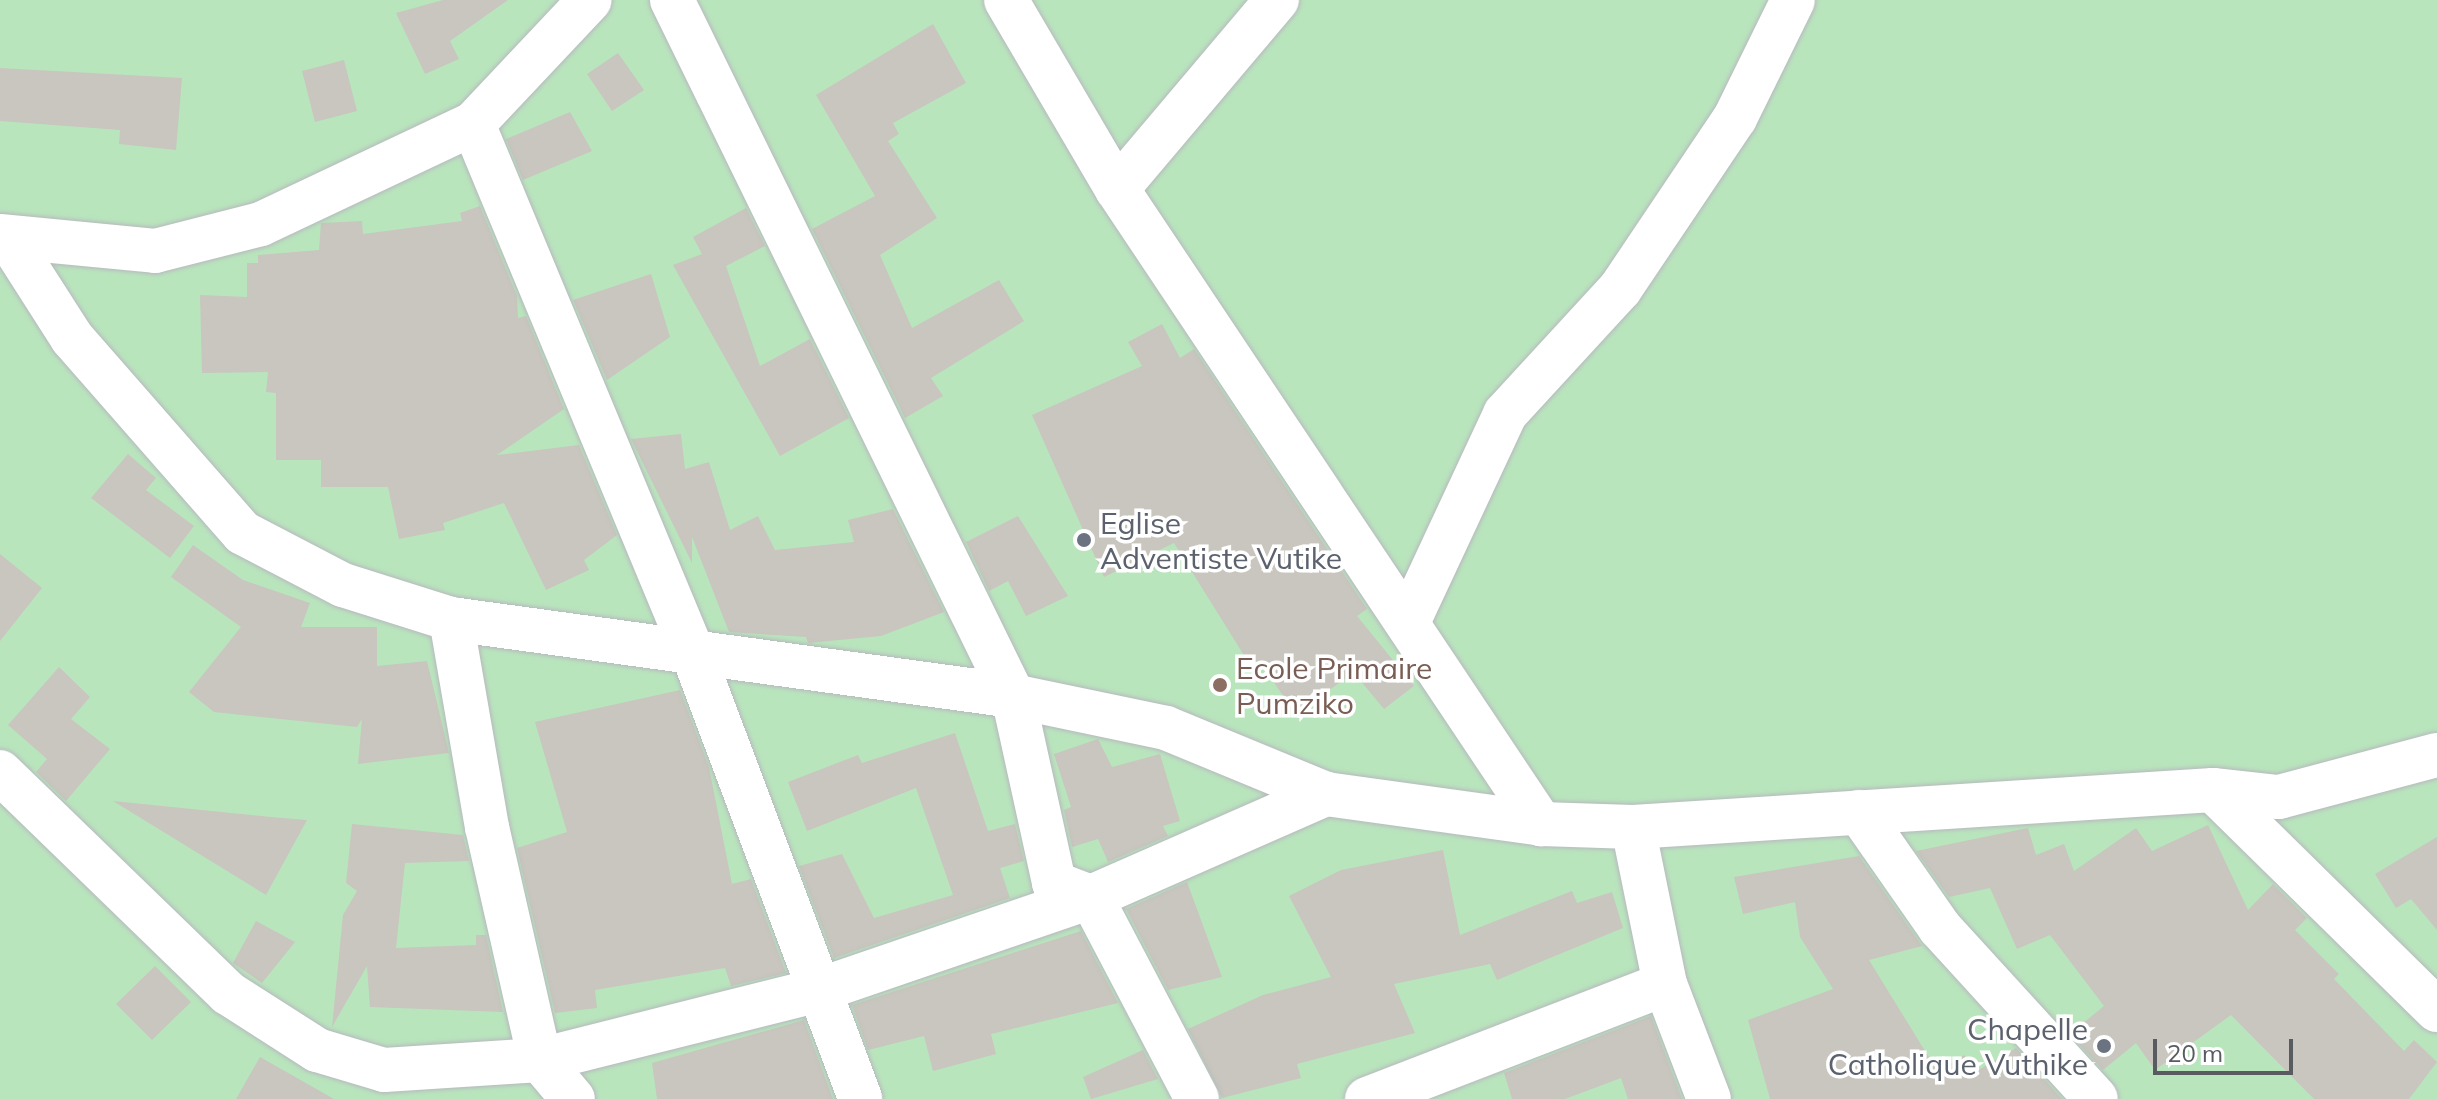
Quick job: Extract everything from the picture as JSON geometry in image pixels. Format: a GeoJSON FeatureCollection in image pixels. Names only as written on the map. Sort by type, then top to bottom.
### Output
{"type":"FeatureCollection","features":[{"type":"Feature","properties":{"kind":"street"},"geometry":{"type":"LineString","coordinates":[[5,238],[170,248],[261,224],[473,124],[590,0]]}},
{"type":"Feature","properties":{"kind":"street"},"geometry":{"type":"LineString","coordinates":[[672,0],[1013,696],[1054,883],[1091,897],[1197,1099]]}},
{"type":"Feature","properties":{"kind":"street"},"geometry":{"type":"LineString","coordinates":[[1006,0],[1117,189],[1410,618],[1541,824]]}},
{"type":"Feature","properties":{"kind":"street"},"geometry":{"type":"LineString","coordinates":[[1117,189],[1277,0]]}},
{"type":"Feature","properties":{"kind":"street"},"geometry":{"type":"LineString","coordinates":[[1410,618],[1505,414],[1620,289],[1735,118],[1793,0]]}},
{"type":"Feature","properties":{"kind":"street"},"geometry":{"type":"LineString","coordinates":[[473,124],[692,651],[860,1099]]}},
{"type":"Feature","properties":{"kind":"street"},"geometry":{"type":"LineString","coordinates":[[5,238],[72,338],[243,533],[343,585],[451,619],[1013,696],[1166,728],[1326,794],[1541,824],[1633,827],[2213,790],[2279,797],[2437,755]]}},
{"type":"Feature","properties":{"kind":"street"},"geometry":{"type":"LineString","coordinates":[[451,619],[487,827],[540,1060],[573,1099]]}},
{"type":"Feature","properties":{"kind":"street"},"geometry":{"type":"LineString","coordinates":[[0,772],[228,993],[317,1050],[384,1070],[540,1060],[819,990],[1091,897],[1326,794]]}},
{"type":"Feature","properties":{"kind":"street"},"geometry":{"type":"LineString","coordinates":[[2213,790],[2437,1010]]}},
{"type":"Feature","properties":{"kind":"street"},"geometry":{"type":"LineString","coordinates":[[1859,812],[1940,928],[2096,1099]]}},
{"type":"Feature","properties":{"kind":"street"},"geometry":{"type":"LineString","coordinates":[[1633,827],[1665,984],[1709,1099]]}},
{"type":"Feature","properties":{"kind":"street"},"geometry":{"type":"LineString","coordinates":[[1367,1099],[1665,984]]}},
{"type":"Feature","properties":{"kind":"green space"},"geometry":{"type":"Polygon","coordinates":[[[0,0],[2437,0],[2437,1099],[0,1099],[0,0]]]}},
{"type":"Feature","properties":{"kind":"building"},"geometry":{"type":"Polygon","coordinates":[[[443,0],[508,0],[450,41],[459,59],[425,74],[396,13],[443,0]]]}},
{"type":"Feature","properties":{"kind":"building"},"geometry":{"type":"Polygon","coordinates":[[[933,24],[966,83],[893,123],[899,134],[888,141],[937,218],[880,255],[912,328],[999,280],[1024,321],[931,378],[943,396],[905,418],[812,229],[875,196],[816,95],[933,24]]]}},
{"type":"Feature","properties":{"kind":"building"},"geometry":{"type":"Polygon","coordinates":[[[618,53],[644,90],[612,111],[587,74],[618,53]]]}},
{"type":"Feature","properties":{"kind":"building"},"geometry":{"type":"Polygon","coordinates":[[[344,60],[357,111],[315,122],[302,71],[344,60]]]}},
{"type":"Feature","properties":{"kind":"building"},"geometry":{"type":"Polygon","coordinates":[[[0,68],[182,78],[176,150],[119,144],[120,130],[0,121],[0,68]]]}},
{"type":"Feature","properties":{"kind":"building"},"geometry":{"type":"Polygon","coordinates":[[[570,112],[592,151],[523,180],[506,139],[570,112]]]}},
{"type":"Feature","properties":{"kind":"building"},"geometry":{"type":"Polygon","coordinates":[[[480,206],[517,296],[518,318],[526,316],[564,409],[497,455],[579,445],[617,535],[584,560],[589,570],[546,590],[504,503],[443,523],[445,530],[399,539],[388,487],[321,487],[321,460],[276,460],[276,393],[266,392],[268,372],[202,373],[200,295],[247,297],[247,263],[258,263],[258,255],[319,250],[321,223],[362,221],[363,234],[462,221],[460,213],[480,206]]]}},
{"type":"Feature","properties":{"kind":"building"},"geometry":{"type":"Polygon","coordinates":[[[746,208],[765,246],[726,266],[760,366],[810,339],[849,418],[780,456],[673,265],[702,254],[693,237],[746,208]]]}},
{"type":"Feature","properties":{"kind":"building"},"geometry":{"type":"Polygon","coordinates":[[[651,274],[670,337],[607,380],[573,300],[651,274]]]}},
{"type":"Feature","properties":{"kind":"building"},"geometry":{"type":"Polygon","coordinates":[[[1162,324],[1180,358],[1194,349],[1367,609],[1357,616],[1414,686],[1384,709],[1354,673],[1295,713],[1264,668],[1255,673],[1174,543],[1104,577],[1032,415],[1142,366],[1128,342],[1162,324]]]}},
{"type":"Feature","properties":{"kind":"building"},"geometry":{"type":"Polygon","coordinates":[[[681,434],[685,469],[709,462],[730,530],[758,516],[775,550],[854,542],[848,520],[893,509],[944,612],[881,636],[808,643],[806,637],[729,632],[692,537],[692,563],[631,439],[681,434]]]}},
{"type":"Feature","properties":{"kind":"building"},"geometry":{"type":"Polygon","coordinates":[[[128,454],[156,478],[146,490],[194,526],[170,558],[91,498],[128,454]]]}},
{"type":"Feature","properties":{"kind":"building"},"geometry":{"type":"Polygon","coordinates":[[[1018,516],[1068,596],[1026,616],[1008,581],[989,591],[966,542],[1018,516]]]}},
{"type":"Feature","properties":{"kind":"building"},"geometry":{"type":"Polygon","coordinates":[[[193,545],[243,580],[310,603],[301,627],[377,627],[377,666],[427,661],[449,753],[358,764],[362,719],[357,727],[214,712],[189,692],[241,627],[171,577],[193,545]]]}},
{"type":"Feature","properties":{"kind":"building"},"geometry":{"type":"Polygon","coordinates":[[[0,554],[42,588],[0,641],[0,554]]]}},
{"type":"Feature","properties":{"kind":"building"},"geometry":{"type":"Polygon","coordinates":[[[59,667],[90,697],[71,719],[110,749],[66,801],[36,772],[47,759],[8,725],[59,667]]]}},
{"type":"Feature","properties":{"kind":"building"},"geometry":{"type":"Polygon","coordinates":[[[680,690],[709,767],[732,884],[751,879],[786,973],[731,986],[725,968],[595,990],[597,1008],[555,1013],[517,848],[567,832],[535,722],[680,690]]]}},
{"type":"Feature","properties":{"kind":"building"},"geometry":{"type":"Polygon","coordinates":[[[955,733],[988,831],[1015,824],[1024,861],[1000,868],[1010,898],[834,958],[799,866],[842,854],[874,918],[953,895],[916,788],[807,831],[788,782],[858,755],[862,763],[955,733]]]}},
{"type":"Feature","properties":{"kind":"building"},"geometry":{"type":"Polygon","coordinates":[[[1098,739],[1112,767],[1160,754],[1180,821],[1163,826],[1168,836],[1108,862],[1098,839],[1072,847],[1064,810],[1071,807],[1054,754],[1098,739]]]}},
{"type":"Feature","properties":{"kind":"building"},"geometry":{"type":"Polygon","coordinates":[[[113,801],[271,817],[307,820],[266,895],[113,801]]]}},
{"type":"Feature","properties":{"kind":"building"},"geometry":{"type":"Polygon","coordinates":[[[352,824],[463,835],[469,861],[405,863],[396,948],[476,945],[476,935],[486,935],[503,1012],[370,1007],[367,966],[332,1027],[343,915],[357,891],[346,883],[352,824]]]}},
{"type":"Feature","properties":{"kind":"building"},"geometry":{"type":"Polygon","coordinates":[[[2208,825],[2248,910],[2273,884],[2307,918],[2295,930],[2339,974],[2334,979],[2404,1051],[2414,1040],[2437,1062],[2409,1099],[2314,1099],[2231,1015],[2155,1070],[2136,1043],[2103,1070],[2070,1034],[2104,1006],[2050,935],[2017,949],[1990,888],[1949,897],[1916,851],[2028,828],[2036,855],[2064,844],[2074,871],[2136,828],[2152,851],[2208,825]]]}},
{"type":"Feature","properties":{"kind":"building"},"geometry":{"type":"Polygon","coordinates":[[[2437,837],[2437,930],[2411,899],[2396,908],[2375,874],[2437,837]]]}},
{"type":"Feature","properties":{"kind":"building"},"geometry":{"type":"Polygon","coordinates":[[[1443,850],[1460,935],[1572,891],[1577,903],[1612,892],[1623,928],[1497,980],[1490,964],[1394,984],[1415,1033],[1297,1064],[1301,1078],[1222,1098],[1188,1029],[1263,995],[1331,977],[1289,896],[1341,870],[1443,850]]]}},
{"type":"Feature","properties":{"kind":"building"},"geometry":{"type":"Polygon","coordinates":[[[1859,856],[1922,946],[1869,960],[1938,1072],[1964,1055],[1975,1072],[2016,1048],[2062,1099],[1770,1099],[1748,1020],[1833,989],[1800,937],[1795,902],[1743,914],[1734,877],[1859,856]]]}},
{"type":"Feature","properties":{"kind":"building"},"geometry":{"type":"Polygon","coordinates":[[[1187,882],[1222,977],[1168,990],[1126,909],[1187,882]]]}},
{"type":"Feature","properties":{"kind":"building"},"geometry":{"type":"Polygon","coordinates":[[[256,921],[295,942],[262,983],[233,963],[256,921]]]}},
{"type":"Feature","properties":{"kind":"building"},"geometry":{"type":"Polygon","coordinates":[[[1081,931],[1118,1003],[991,1034],[996,1054],[933,1071],[924,1036],[868,1050],[852,1005],[1081,931]]]}},
{"type":"Feature","properties":{"kind":"building"},"geometry":{"type":"Polygon","coordinates":[[[155,966],[191,1002],[152,1040],[116,1004],[155,966]]]}},
{"type":"Feature","properties":{"kind":"building"},"geometry":{"type":"Polygon","coordinates":[[[1651,1016],[1682,1099],[1628,1099],[1621,1078],[1565,1099],[1512,1099],[1504,1073],[1651,1016]]]}},
{"type":"Feature","properties":{"kind":"building"},"geometry":{"type":"Polygon","coordinates":[[[804,1020],[833,1099],[657,1099],[652,1063],[804,1020]]]}},
{"type":"Feature","properties":{"kind":"building"},"geometry":{"type":"Polygon","coordinates":[[[1143,1050],[1158,1079],[1091,1099],[1083,1077],[1143,1050]]]}},
{"type":"Feature","properties":{"kind":"building"},"geometry":{"type":"Polygon","coordinates":[[[260,1057],[334,1099],[236,1099],[260,1057]]]}},
{"type":"Feature","properties":{"kind":"place","name":"Eglise Adventiste Vutike"},"geometry":{"type":"Point","coordinates":[1084,540]}},
{"type":"Feature","properties":{"kind":"place","name":"Ecole Primaire Pumziko"},"geometry":{"type":"Point","coordinates":[1220,685]}},
{"type":"Feature","properties":{"kind":"place","name":"Chapelle Catholique Vuthike"},"geometry":{"type":"Point","coordinates":[2104,1046]}}]}
